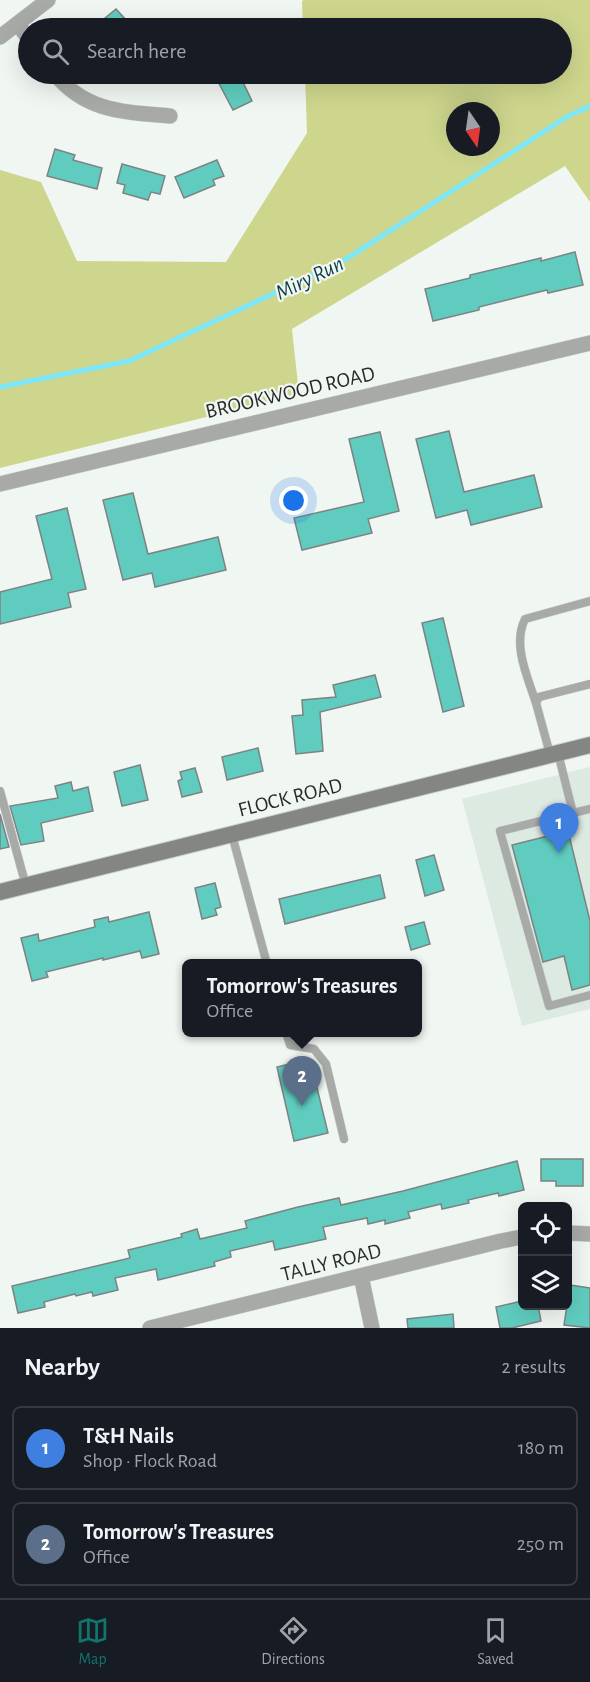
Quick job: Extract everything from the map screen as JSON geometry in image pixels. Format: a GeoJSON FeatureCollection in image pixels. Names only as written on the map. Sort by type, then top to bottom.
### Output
{"type":"FeatureCollection","features":[{"type":"Feature","properties":{"kind":"main road","name":"FLOCK ROAD"},"geometry":{"type":"LineString","coordinates":[[0,892],[590,745]]}},
{"type":"Feature","properties":{"kind":"street"},"geometry":{"type":"LineString","coordinates":[[26,18],[48,0]]}},
{"type":"Feature","properties":{"kind":"street"},"geometry":{"type":"LineString","coordinates":[[0,37],[18,24]]}},
{"type":"Feature","properties":{"kind":"street"},"geometry":{"type":"LineString","coordinates":[[64,84],[96,105],[117,111],[170,116]]}},
{"type":"Feature","properties":{"kind":"street","name":"BROOKWOOD ROAD"},"geometry":{"type":"LineString","coordinates":[[0,484],[590,343]]}},
{"type":"Feature","properties":{"kind":"street"},"geometry":{"type":"LineString","coordinates":[[572,1233],[590,1234]]}},
{"type":"Feature","properties":{"kind":"street","name":"TALLY ROAD"},"geometry":{"type":"LineString","coordinates":[[150,1328],[518,1238]]}},
{"type":"Feature","properties":{"kind":"street"},"geometry":{"type":"LineString","coordinates":[[361,1276],[372,1328]]}},
{"type":"Feature","properties":{"kind":"lane"},"geometry":{"type":"LineString","coordinates":[[573,813],[520,651],[521,628],[525,619],[590,601]]}},
{"type":"Feature","properties":{"kind":"lane"},"geometry":{"type":"LineString","coordinates":[[536,703],[539,697],[590,684]]}},
{"type":"Feature","properties":{"kind":"lane"},"geometry":{"type":"LineString","coordinates":[[0,791],[26,886]]}},
{"type":"Feature","properties":{"kind":"lane"},"geometry":{"type":"LineString","coordinates":[[590,808],[500,831],[549,1006],[590,995]]}},
{"type":"Feature","properties":{"kind":"lane"},"geometry":{"type":"LineString","coordinates":[[232,835],[266,959]]}},
{"type":"Feature","properties":{"kind":"lane"},"geometry":{"type":"LineString","coordinates":[[288,1037],[290,1044],[314,1049],[326,1064],[344,1139]]}},
{"type":"Feature","properties":{"kind":"shaded area"},"geometry":{"type":"Polygon","coordinates":[[[590,767],[590,1009],[522,1026],[462,799],[590,767]]]}},
{"type":"Feature","properties":{"kind":"green space"},"geometry":{"type":"Polygon","coordinates":[[[303,0],[590,0],[590,202],[565,166],[292,329],[299,394],[0,468],[0,170],[41,182],[77,261],[226,262],[307,133],[305,84],[572,84],[572,18],[303,18],[303,0]]]}},
{"type":"Feature","properties":{"kind":"building"},"geometry":{"type":"Polygon","coordinates":[[[116,9],[124,18],[105,18],[116,9]]]}},
{"type":"Feature","properties":{"kind":"building"},"geometry":{"type":"Polygon","coordinates":[[[219,84],[244,84],[252,101],[233,110],[219,84]]]}},
{"type":"Feature","properties":{"kind":"building"},"geometry":{"type":"Polygon","coordinates":[[[55,149],[75,155],[73,160],[102,168],[97,189],[47,176],[55,149]]]}},
{"type":"Feature","properties":{"kind":"building"},"geometry":{"type":"Polygon","coordinates":[[[217,160],[224,176],[213,180],[215,185],[184,198],[175,177],[217,160]]]}},
{"type":"Feature","properties":{"kind":"building"},"geometry":{"type":"Polygon","coordinates":[[[122,164],[165,176],[160,194],[151,192],[148,200],[123,193],[125,185],[117,183],[122,164]]]}},
{"type":"Feature","properties":{"kind":"building"},"geometry":{"type":"Polygon","coordinates":[[[575,252],[583,285],[548,293],[547,290],[433,321],[425,289],[470,278],[470,275],[575,252]]]}},
{"type":"Feature","properties":{"kind":"building"},"geometry":{"type":"Polygon","coordinates":[[[449,431],[464,492],[534,475],[542,507],[471,525],[467,510],[436,518],[416,439],[449,431]]]}},
{"type":"Feature","properties":{"kind":"building"},"geometry":{"type":"Polygon","coordinates":[[[380,432],[399,511],[368,519],[372,533],[302,550],[294,518],[364,502],[349,439],[380,432]]]}},
{"type":"Feature","properties":{"kind":"building"},"geometry":{"type":"Polygon","coordinates":[[[133,493],[148,554],[218,537],[226,570],[155,587],[152,573],[123,580],[103,500],[133,493]]]}},
{"type":"Feature","properties":{"kind":"building"},"geometry":{"type":"Polygon","coordinates":[[[67,508],[86,589],[68,593],[71,607],[0,624],[0,592],[52,579],[36,516],[67,508]]]}},
{"type":"Feature","properties":{"kind":"building"},"geometry":{"type":"Polygon","coordinates":[[[443,618],[464,706],[443,712],[422,623],[443,618]]]}},
{"type":"Feature","properties":{"kind":"building"},"geometry":{"type":"Polygon","coordinates":[[[375,675],[381,697],[320,712],[323,751],[296,754],[292,716],[303,715],[302,700],[336,697],[333,685],[375,675]]]}},
{"type":"Feature","properties":{"kind":"building"},"geometry":{"type":"Polygon","coordinates":[[[258,748],[263,771],[227,780],[222,757],[258,748]]]}},
{"type":"Feature","properties":{"kind":"building"},"geometry":{"type":"Polygon","coordinates":[[[140,765],[148,800],[122,806],[114,772],[140,765]]]}},
{"type":"Feature","properties":{"kind":"building"},"geometry":{"type":"Polygon","coordinates":[[[195,768],[202,792],[182,797],[178,781],[182,779],[180,772],[195,768]]]}},
{"type":"Feature","properties":{"kind":"building"},"geometry":{"type":"Polygon","coordinates":[[[71,782],[73,791],[88,787],[93,811],[41,823],[44,841],[21,845],[10,806],[58,798],[55,786],[71,782]]]}},
{"type":"Feature","properties":{"kind":"building"},"geometry":{"type":"Polygon","coordinates":[[[0,814],[9,847],[0,849],[0,814]]]}},
{"type":"Feature","properties":{"kind":"building"},"geometry":{"type":"Polygon","coordinates":[[[568,831],[590,921],[590,985],[572,990],[564,956],[543,962],[512,845],[568,831]]]}},
{"type":"Feature","properties":{"kind":"building"},"geometry":{"type":"Polygon","coordinates":[[[434,855],[444,890],[425,896],[416,860],[434,855]]]}},
{"type":"Feature","properties":{"kind":"building"},"geometry":{"type":"Polygon","coordinates":[[[380,875],[385,898],[285,924],[279,899],[380,875]]]}},
{"type":"Feature","properties":{"kind":"building"},"geometry":{"type":"Polygon","coordinates":[[[215,883],[221,907],[215,909],[217,915],[202,919],[195,888],[215,883]]]}},
{"type":"Feature","properties":{"kind":"building"},"geometry":{"type":"Polygon","coordinates":[[[149,912],[159,954],[142,958],[140,951],[103,960],[103,958],[46,972],[48,977],[32,981],[21,938],[38,934],[39,941],[95,927],[94,920],[108,917],[109,922],[149,912]]]}},
{"type":"Feature","properties":{"kind":"building"},"geometry":{"type":"Polygon","coordinates":[[[424,922],[430,944],[411,950],[405,927],[424,922]]]}},
{"type":"Feature","properties":{"kind":"building"},"geometry":{"type":"Polygon","coordinates":[[[310,1059],[328,1133],[294,1141],[277,1067],[310,1059]]]}},
{"type":"Feature","properties":{"kind":"building"},"geometry":{"type":"Polygon","coordinates":[[[541,1159],[583,1159],[583,1186],[556,1186],[556,1181],[541,1181],[541,1159]]]}},
{"type":"Feature","properties":{"kind":"building"},"geometry":{"type":"Polygon","coordinates":[[[517,1161],[524,1190],[499,1196],[498,1193],[442,1209],[441,1204],[408,1212],[410,1218],[385,1224],[385,1220],[368,1224],[367,1218],[323,1227],[326,1239],[275,1250],[273,1241],[230,1251],[231,1257],[214,1262],[215,1266],[158,1280],[156,1269],[115,1278],[118,1290],[93,1296],[92,1292],[76,1296],[75,1294],[44,1302],[45,1307],[18,1313],[12,1286],[130,1258],[128,1250],[182,1237],[181,1234],[197,1229],[200,1239],[247,1228],[245,1221],[298,1207],[339,1198],[341,1205],[517,1161]]]}},
{"type":"Feature","properties":{"kind":"building"},"geometry":{"type":"Polygon","coordinates":[[[572,1285],[590,1288],[590,1328],[564,1325],[566,1310],[572,1310],[572,1285]]]}},
{"type":"Feature","properties":{"kind":"building"},"geometry":{"type":"Polygon","coordinates":[[[518,1302],[518,1310],[539,1310],[541,1321],[512,1328],[500,1328],[496,1307],[518,1302]]]}},
{"type":"Feature","properties":{"kind":"building"},"geometry":{"type":"Polygon","coordinates":[[[453,1314],[454,1328],[408,1328],[407,1319],[453,1314]]]}},
{"type":"Feature","properties":{"kind":"waterway","name":"Miry Run"},"geometry":{"type":"LineString","coordinates":[[0,387],[129,361],[343,261],[568,116],[590,106]]}},
{"type":"Feature","properties":{"kind":"place","name":"T&H Nails"},"geometry":{"type":"Point","coordinates":[559,853]}},
{"type":"Feature","properties":{"kind":"place","name":"Tomorrow's Treasures"},"geometry":{"type":"Point","coordinates":[302,1106]}}]}
